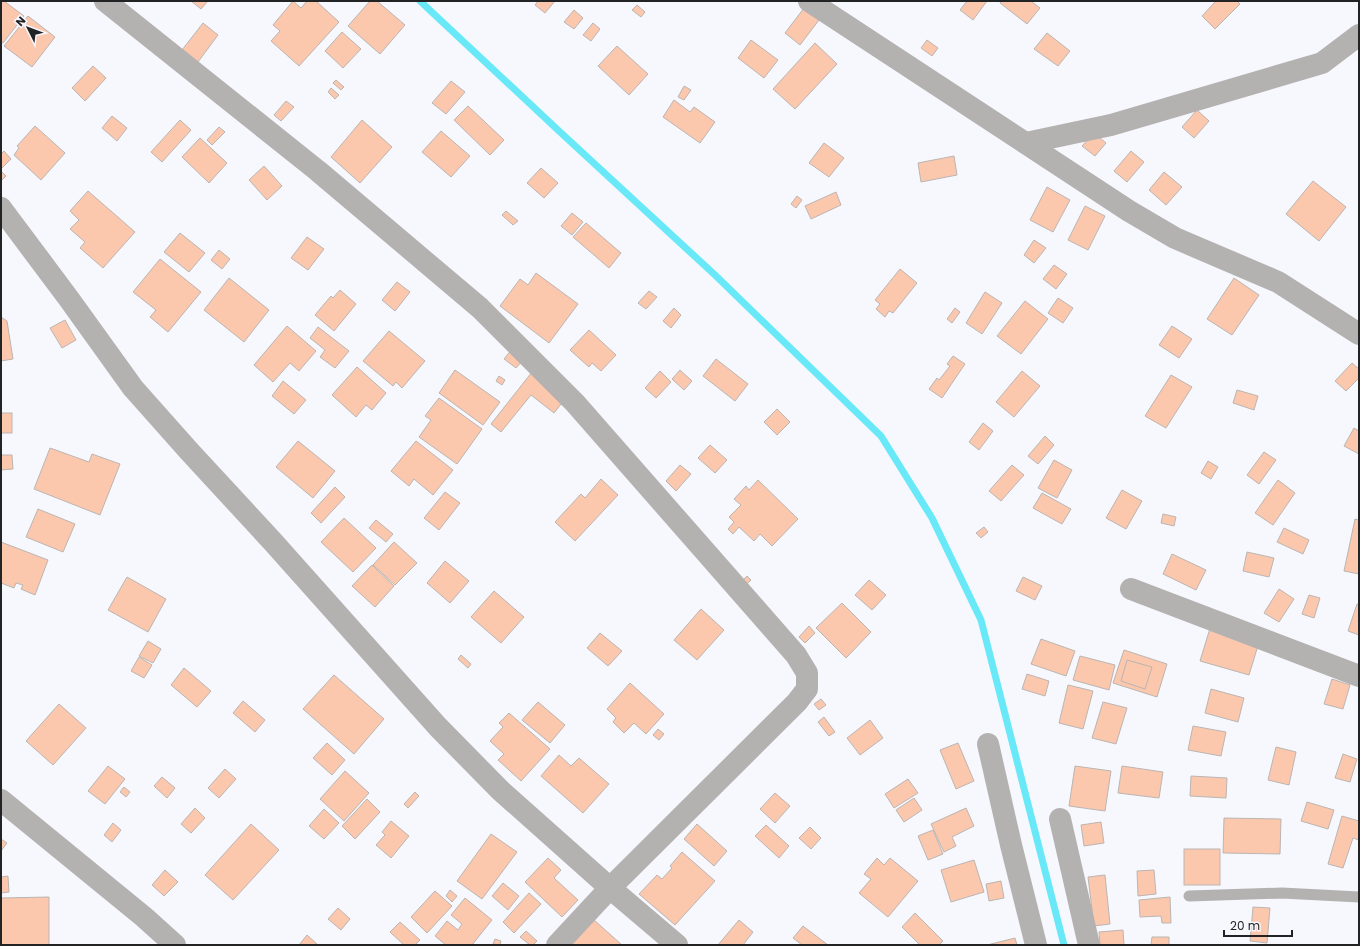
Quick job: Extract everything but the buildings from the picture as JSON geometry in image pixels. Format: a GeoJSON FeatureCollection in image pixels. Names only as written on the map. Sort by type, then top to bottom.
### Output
{"type":"FeatureCollection","features":[{"type":"Feature","properties":{"kind":"street"},"geometry":{"type":"LineString","coordinates":[[105,1],[318,171],[480,308],[575,403],[796,655],[807,673],[807,689],[797,702],[610,888],[557,945]]}},
{"type":"Feature","properties":{"kind":"street"},"geometry":{"type":"LineString","coordinates":[[809,1],[1136,215],[1176,238],[1278,282],[1359,334]]}},
{"type":"Feature","properties":{"kind":"street"},"geometry":{"type":"LineString","coordinates":[[1026,143],[1111,125],[1322,63],[1359,35]]}},
{"type":"Feature","properties":{"kind":"street"},"geometry":{"type":"LineString","coordinates":[[1,208],[69,298],[133,388],[273,542],[438,728],[500,790],[610,888],[677,945]]}},
{"type":"Feature","properties":{"kind":"street"},"geometry":{"type":"LineString","coordinates":[[1131,589],[1359,676]]}},
{"type":"Feature","properties":{"kind":"street"},"geometry":{"type":"LineString","coordinates":[[988,744],[1036,945]]}},
{"type":"Feature","properties":{"kind":"street"},"geometry":{"type":"LineString","coordinates":[[1,800],[144,917],[175,945]]}},
{"type":"Feature","properties":{"kind":"street"},"geometry":{"type":"LineString","coordinates":[[1060,819],[1089,945]]}},
{"type":"Feature","properties":{"kind":"lane"},"geometry":{"type":"LineString","coordinates":[[1189,896],[1282,893],[1359,897]]}},
{"type":"Feature","properties":{"kind":"waterway"},"geometry":{"type":"LineString","coordinates":[[420,1],[715,275],[881,436],[932,518],[981,620],[1064,945]]}}]}
